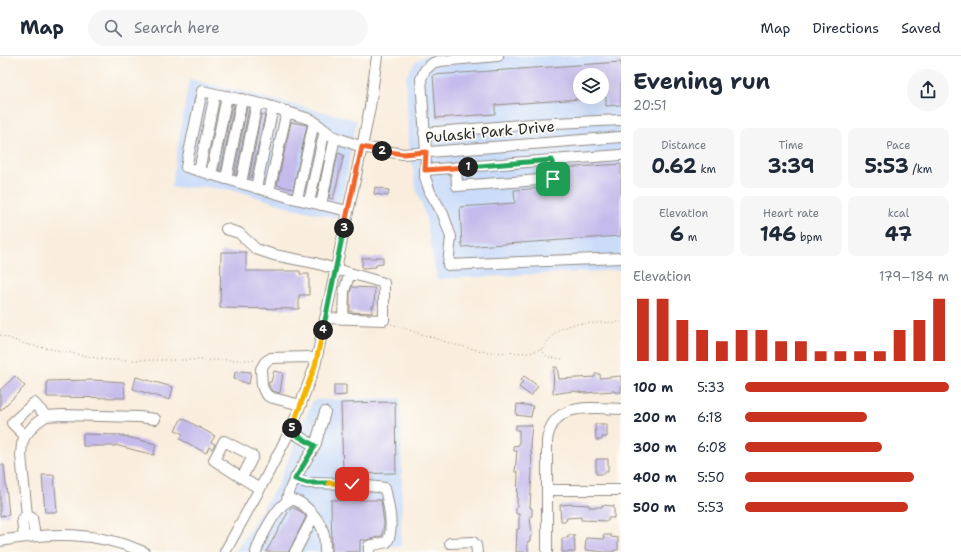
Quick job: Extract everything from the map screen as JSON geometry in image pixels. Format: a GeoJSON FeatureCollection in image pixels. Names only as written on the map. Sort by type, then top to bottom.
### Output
{"type":"FeatureCollection","features":[{"type":"Feature","properties":{"kind":"street"},"geometry":{"type":"LineString","coordinates":[[227,551],[290,431],[316,360],[370,108],[377,56]]}},
{"type":"Feature","properties":{"kind":"street"},"geometry":{"type":"LineString","coordinates":[[498,56],[449,58],[433,63],[422,75],[421,92],[426,152],[425,177],[430,192],[443,214],[451,237],[448,265],[621,258]]}},
{"type":"Feature","properties":{"kind":"street","name":"Pulaski Park Drive"},"geometry":{"type":"LineString","coordinates":[[211,175],[186,167],[202,91],[242,99],[287,111],[312,120],[335,137],[362,147],[403,154],[621,137]]}},
{"type":"Feature","properties":{"kind":"street"},"geometry":{"type":"LineString","coordinates":[[227,96],[211,175],[297,199],[348,211]]}},
{"type":"Feature","properties":{"kind":"street"},"geometry":{"type":"LineString","coordinates":[[226,179],[242,99]]}},
{"type":"Feature","properties":{"kind":"street"},"geometry":{"type":"LineString","coordinates":[[241,184],[257,103]]}},
{"type":"Feature","properties":{"kind":"street"},"geometry":{"type":"LineString","coordinates":[[256,188],[273,107]]}},
{"type":"Feature","properties":{"kind":"street"},"geometry":{"type":"LineString","coordinates":[[269,191],[287,111]]}},
{"type":"Feature","properties":{"kind":"street"},"geometry":{"type":"LineString","coordinates":[[424,134],[532,124],[621,120]]}},
{"type":"Feature","properties":{"kind":"street"},"geometry":{"type":"LineString","coordinates":[[297,199],[314,122]]}},
{"type":"Feature","properties":{"kind":"street"},"geometry":{"type":"LineString","coordinates":[[309,202],[325,130]]}},
{"type":"Feature","properties":{"kind":"street"},"geometry":{"type":"LineString","coordinates":[[326,206],[335,137]]}},
{"type":"Feature","properties":{"kind":"street"},"geometry":{"type":"LineString","coordinates":[[425,170],[621,156]]}},
{"type":"Feature","properties":{"kind":"street"},"geometry":{"type":"LineString","coordinates":[[456,167],[457,186],[546,180],[553,179],[552,160]]}},
{"type":"Feature","properties":{"kind":"street"},"geometry":{"type":"LineString","coordinates":[[226,229],[239,233],[256,249],[283,258],[315,263],[384,283],[384,320],[325,318]]}},
{"type":"Feature","properties":{"kind":"street"},"geometry":{"type":"LineString","coordinates":[[344,319],[344,290],[350,273]]}},
{"type":"Feature","properties":{"kind":"street"},"geometry":{"type":"LineString","coordinates":[[301,404],[273,398],[264,391],[261,369],[262,364],[267,359],[279,357],[308,357],[316,360]]}},
{"type":"Feature","properties":{"kind":"street"},"geometry":{"type":"LineString","coordinates":[[25,436],[12,423],[34,403],[46,416]]}},
{"type":"Feature","properties":{"kind":"street"},"geometry":{"type":"LineString","coordinates":[[547,552],[547,441],[554,422],[559,417],[579,408],[621,409]]}},
{"type":"Feature","properties":{"kind":"street"},"geometry":{"type":"LineString","coordinates":[[256,552],[262,537],[276,514],[287,501],[287,496],[295,479],[315,446],[325,412]]}},
{"type":"Feature","properties":{"kind":"street"},"geometry":{"type":"LineString","coordinates":[[27,515],[21,455],[22,444],[25,436],[35,424],[46,416],[110,416],[155,419]]}},
{"type":"Feature","properties":{"kind":"street"},"geometry":{"type":"LineString","coordinates":[[290,431],[315,446]]}},
{"type":"Feature","properties":{"kind":"street"},"geometry":{"type":"LineString","coordinates":[[242,478],[260,489]]}},
{"type":"Feature","properties":{"kind":"street"},"geometry":{"type":"LineString","coordinates":[[295,479],[307,483],[352,484],[386,488],[390,516],[390,537],[387,542],[369,546],[369,552]]}},
{"type":"Feature","properties":{"kind":"street"},"geometry":{"type":"LineString","coordinates":[[547,490],[621,490]]}},
{"type":"Feature","properties":{"kind":"street"},"geometry":{"type":"LineString","coordinates":[[287,501],[291,500],[297,502],[312,514],[320,524],[324,531],[325,552]]}},
{"type":"Feature","properties":{"kind":"street"},"geometry":{"type":"LineString","coordinates":[[295,552],[312,519],[312,514]]}},
{"type":"Feature","properties":{"kind":"street"},"geometry":{"type":"LineString","coordinates":[[27,515],[32,518],[35,536]]}},
{"type":"Feature","properties":{"kind":"street"},"geometry":{"type":"LineString","coordinates":[[24,537],[22,519],[27,515]]}},
{"type":"Feature","properties":{"kind":"street"},"geometry":{"type":"LineString","coordinates":[[0,541],[58,534],[106,540],[144,552]]}},
{"type":"Feature","properties":{"kind":"street"},"geometry":{"type":"LineString","coordinates":[[450,543],[473,542],[476,545],[477,552]]}},
{"type":"Feature","properties":{"kind":"path"},"geometry":{"type":"LineString","coordinates":[[384,320],[393,326],[452,344],[486,352],[530,353],[541,349],[558,330],[574,324],[621,322]]}},
{"type":"Feature","properties":{"kind":"path"},"geometry":{"type":"LineString","coordinates":[[0,335],[25,344],[107,360],[204,361],[267,359]]}},
{"type":"Feature","properties":{"kind":"path"},"geometry":{"type":"LineString","coordinates":[[541,349],[547,357],[562,359]]}},
{"type":"Feature","properties":{"kind":"shaded area"},"geometry":{"type":"Polygon","coordinates":[[[425,56],[621,56],[621,270],[437,279],[425,214],[416,188],[409,142],[406,77],[416,61],[425,56]]]}},
{"type":"Feature","properties":{"kind":"shaded area"},"geometry":{"type":"Polygon","coordinates":[[[189,79],[357,120],[338,218],[292,208],[235,190],[204,187],[171,188],[189,79]]]}},
{"type":"Feature","properties":{"kind":"shaded area"},"geometry":{"type":"Polygon","coordinates":[[[400,398],[402,479],[401,546],[363,547],[363,552],[235,552],[278,484],[313,400],[400,398]]]}},
{"type":"Feature","properties":{"kind":"building"},"geometry":{"type":"Polygon","coordinates":[[[621,62],[621,105],[606,106],[606,104],[609,104],[609,68],[573,68],[573,99],[495,105],[495,114],[436,118],[433,75],[621,62]]]}},
{"type":"Feature","properties":{"kind":"building"},"geometry":{"type":"Polygon","coordinates":[[[232,104],[234,105],[221,170],[219,170],[232,104]]]}},
{"type":"Feature","properties":{"kind":"building"},"geometry":{"type":"Polygon","coordinates":[[[247,107],[249,108],[236,175],[234,174],[247,107]]]}},
{"type":"Feature","properties":{"kind":"building"},"geometry":{"type":"Polygon","coordinates":[[[261,114],[265,115],[251,178],[249,178],[261,114]]]}},
{"type":"Feature","properties":{"kind":"building"},"geometry":{"type":"Polygon","coordinates":[[[291,122],[307,125],[293,189],[277,185],[291,122]]]}},
{"type":"Feature","properties":{"kind":"building"},"geometry":{"type":"Polygon","coordinates":[[[338,153],[344,155],[333,199],[329,198],[338,153]]]}},
{"type":"Feature","properties":{"kind":"building"},"geometry":{"type":"Polygon","coordinates":[[[621,164],[621,236],[462,247],[460,207],[515,203],[514,190],[562,187],[560,168],[621,164]]]}},
{"type":"Feature","properties":{"kind":"building"},"geometry":{"type":"Polygon","coordinates":[[[375,187],[389,190],[388,196],[374,194],[375,187]]]}},
{"type":"Feature","properties":{"kind":"building"},"geometry":{"type":"Polygon","coordinates":[[[221,252],[246,252],[246,271],[300,271],[300,274],[309,274],[309,295],[299,295],[299,309],[220,308],[221,252]]]}},
{"type":"Feature","properties":{"kind":"building"},"geometry":{"type":"Polygon","coordinates":[[[383,257],[383,264],[376,265],[376,267],[362,268],[362,258],[383,257]]]}},
{"type":"Feature","properties":{"kind":"building"},"geometry":{"type":"Polygon","coordinates":[[[352,287],[375,288],[372,313],[350,312],[350,292],[352,287]]]}},
{"type":"Feature","properties":{"kind":"building"},"geometry":{"type":"Polygon","coordinates":[[[554,367],[557,367],[559,379],[595,377],[595,374],[600,374],[600,378],[621,376],[621,392],[585,393],[573,391],[553,394],[554,367]]]}},
{"type":"Feature","properties":{"kind":"building"},"geometry":{"type":"Polygon","coordinates":[[[241,371],[251,372],[249,384],[234,379],[235,372],[240,373],[241,371]]]}},
{"type":"Feature","properties":{"kind":"building"},"geometry":{"type":"Polygon","coordinates":[[[274,371],[283,373],[280,393],[272,391],[269,385],[274,371]]]}},
{"type":"Feature","properties":{"kind":"building"},"geometry":{"type":"Polygon","coordinates":[[[15,376],[25,386],[0,411],[0,390],[15,376]]]}},
{"type":"Feature","properties":{"kind":"building"},"geometry":{"type":"Polygon","coordinates":[[[524,376],[538,386],[531,396],[519,387],[523,382],[521,380],[524,376]]]}},
{"type":"Feature","properties":{"kind":"building"},"geometry":{"type":"Polygon","coordinates":[[[136,377],[173,387],[170,400],[133,389],[136,377]]]}},
{"type":"Feature","properties":{"kind":"building"},"geometry":{"type":"Polygon","coordinates":[[[93,380],[124,382],[125,398],[47,397],[47,381],[93,380]]]}},
{"type":"Feature","properties":{"kind":"building"},"geometry":{"type":"Polygon","coordinates":[[[334,385],[346,385],[346,395],[334,396],[334,385]]]}},
{"type":"Feature","properties":{"kind":"building"},"geometry":{"type":"Polygon","coordinates":[[[395,402],[396,473],[343,474],[341,403],[395,402]]]}},
{"type":"Feature","properties":{"kind":"building"},"geometry":{"type":"Polygon","coordinates":[[[517,404],[533,406],[531,417],[516,415],[517,404]]]}},
{"type":"Feature","properties":{"kind":"building"},"geometry":{"type":"Polygon","coordinates":[[[182,418],[215,436],[211,442],[215,444],[212,449],[209,447],[206,453],[180,439],[183,434],[175,430],[182,418]]]}},
{"type":"Feature","properties":{"kind":"building"},"geometry":{"type":"Polygon","coordinates":[[[595,424],[607,424],[607,437],[602,437],[602,440],[596,440],[595,424]]]}},
{"type":"Feature","properties":{"kind":"building"},"geometry":{"type":"Polygon","coordinates":[[[516,425],[532,425],[530,445],[532,472],[530,508],[532,508],[532,516],[530,516],[532,537],[530,537],[530,541],[528,541],[528,552],[516,552],[517,529],[519,529],[519,514],[516,514],[518,472],[515,472],[517,451],[514,451],[513,446],[519,445],[519,430],[516,430],[516,425]]]}},
{"type":"Feature","properties":{"kind":"building"},"geometry":{"type":"Polygon","coordinates":[[[83,434],[119,435],[156,444],[154,455],[115,445],[83,446],[83,434]]]}},
{"type":"Feature","properties":{"kind":"building"},"geometry":{"type":"Polygon","coordinates":[[[596,459],[608,459],[608,472],[604,472],[604,474],[596,474],[596,459]]]}},
{"type":"Feature","properties":{"kind":"building"},"geometry":{"type":"Polygon","coordinates":[[[0,465],[4,465],[9,515],[0,516],[0,465]]]}},
{"type":"Feature","properties":{"kind":"building"},"geometry":{"type":"Polygon","coordinates":[[[42,475],[54,475],[57,512],[45,512],[42,475]]]}},
{"type":"Feature","properties":{"kind":"building"},"geometry":{"type":"Polygon","coordinates":[[[331,500],[381,500],[384,524],[382,536],[367,540],[360,540],[360,552],[332,552],[331,500]]]}},
{"type":"Feature","properties":{"kind":"building"},"geometry":{"type":"Polygon","coordinates":[[[560,505],[589,505],[589,507],[602,507],[602,505],[614,506],[614,518],[608,518],[608,521],[581,520],[581,517],[567,518],[566,521],[561,521],[560,505]]]}},
{"type":"Feature","properties":{"kind":"building"},"geometry":{"type":"Polygon","coordinates":[[[291,507],[302,512],[306,517],[289,551],[266,552],[291,507]]]}},
{"type":"Feature","properties":{"kind":"building"},"geometry":{"type":"Polygon","coordinates":[[[568,535],[574,535],[575,552],[562,552],[562,538],[568,538],[568,535]]]}},
{"type":"Feature","properties":{"kind":"building"},"geometry":{"type":"Polygon","coordinates":[[[603,535],[611,535],[611,537],[618,538],[618,550],[614,550],[614,552],[605,552],[585,550],[586,538],[604,539],[603,535]]]}},
{"type":"Feature","properties":{"kind":"route"},"geometry":{"type":"LineString","coordinates":[[352,484],[307,483],[295,479],[315,446],[290,431],[315,366],[362,147],[403,154],[426,152],[425,170],[552,160],[553,179]]}}]}
